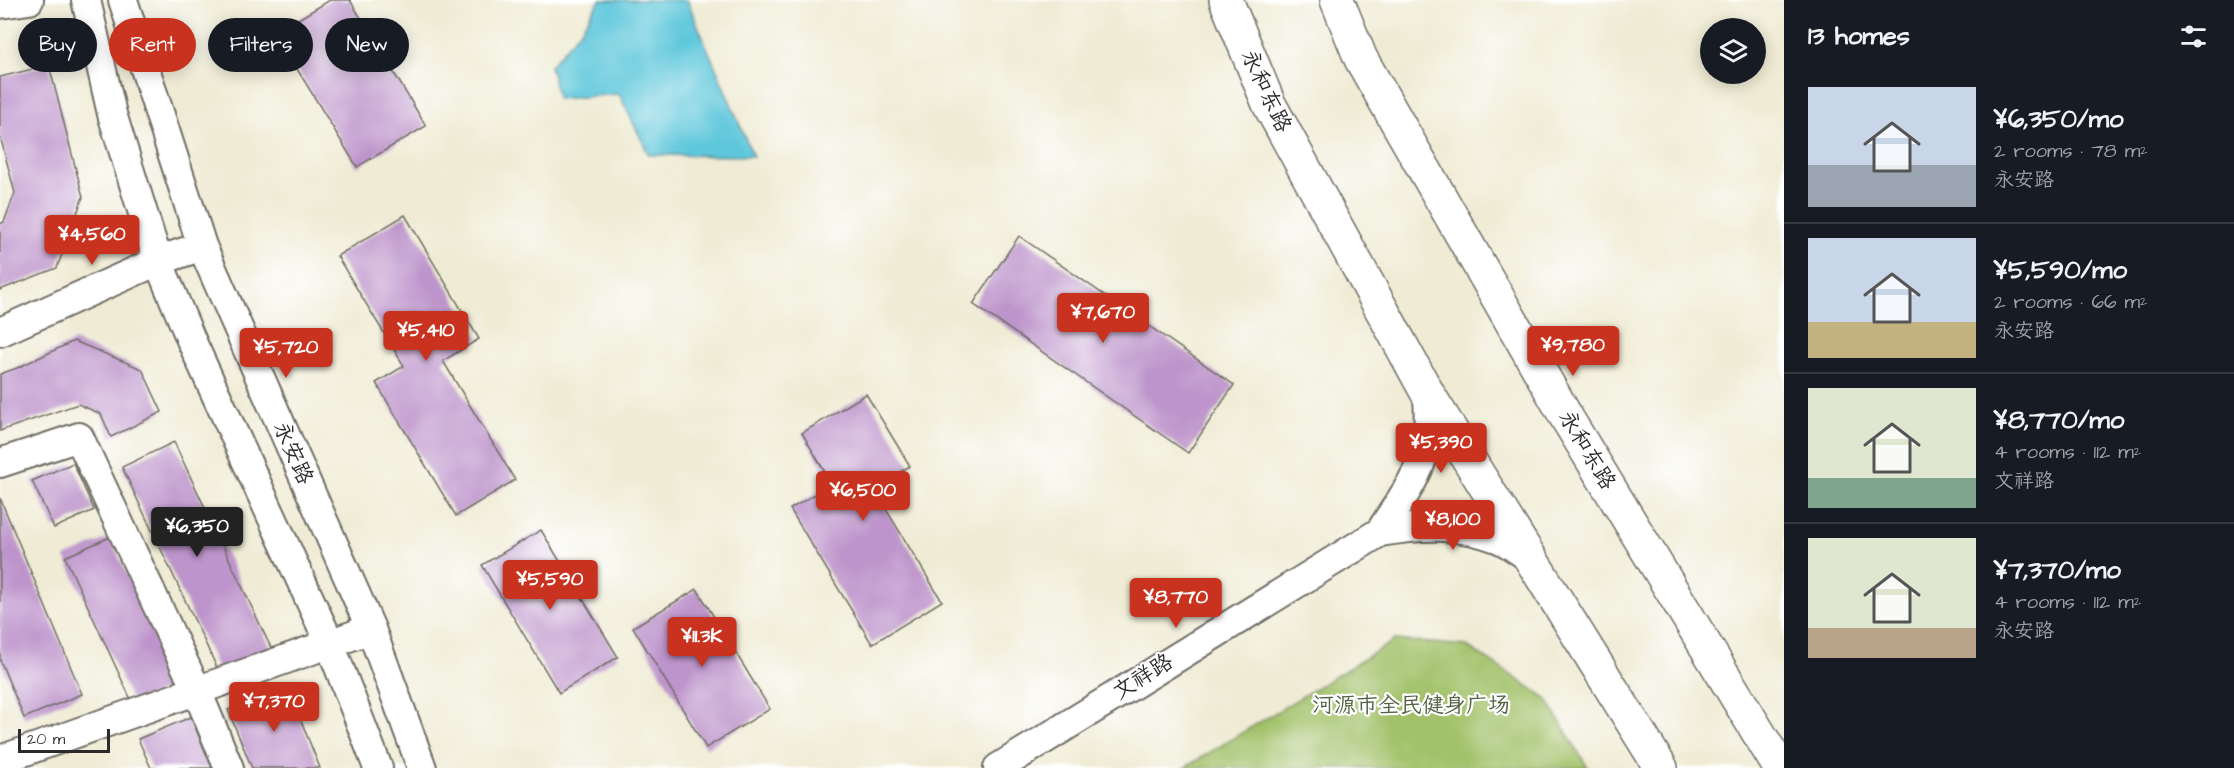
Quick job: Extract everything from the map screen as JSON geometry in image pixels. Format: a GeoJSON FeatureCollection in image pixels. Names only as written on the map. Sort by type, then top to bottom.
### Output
{"type":"FeatureCollection","features":[{"type":"Feature","properties":{"kind":"main road","name":"永和东路"},"geometry":{"type":"LineString","coordinates":[[1226,0],[1269,104],[1428,394],[1661,768]]}},
{"type":"Feature","properties":{"kind":"main road","name":"永和东路"},"geometry":{"type":"LineString","coordinates":[[1337,0],[1361,58],[1568,420],[1780,768]]}},
{"type":"Feature","properties":{"kind":"street"},"geometry":{"type":"LineString","coordinates":[[0,4],[29,0]]}},
{"type":"Feature","properties":{"kind":"street","name":"永安路"},"geometry":{"type":"LineString","coordinates":[[86,0],[112,114],[159,261],[192,342],[330,644],[378,768]]}},
{"type":"Feature","properties":{"kind":"street","name":"永安路"},"geometry":{"type":"LineString","coordinates":[[123,0],[202,246],[371,629],[422,768]]}},
{"type":"Feature","properties":{"kind":"street"},"geometry":{"type":"LineString","coordinates":[[0,332],[159,261],[202,246]]}},
{"type":"Feature","properties":{"kind":"street"},"geometry":{"type":"LineString","coordinates":[[1380,532],[1414,477],[1423,457],[1429,423],[1428,394]]}},
{"type":"Feature","properties":{"kind":"street"},"geometry":{"type":"LineString","coordinates":[[0,463],[79,436],[197,690],[229,768]]}},
{"type":"Feature","properties":{"kind":"street"},"geometry":{"type":"LineString","coordinates":[[1380,532],[1420,525],[1448,527],[1498,538],[1529,558]]}},
{"type":"Feature","properties":{"kind":"street","name":"文祥路"},"geometry":{"type":"LineString","coordinates":[[998,768],[1380,532]]}},
{"type":"Feature","properties":{"kind":"street"},"geometry":{"type":"LineString","coordinates":[[0,760],[371,629]]}},
{"type":"Feature","properties":{"kind":"green space","name":"河源市全民健身广场"},"geometry":{"type":"Polygon","coordinates":[[[1395,640],[1467,646],[1546,698],[1588,768],[1184,768],[1395,640]]]}},
{"type":"Feature","properties":{"kind":"water"},"geometry":{"type":"Polygon","coordinates":[[[600,0],[687,0],[753,156],[649,155],[619,94],[558,99],[550,66],[581,30],[600,0]]]}},
{"type":"Feature","properties":{"kind":"building"},"geometry":{"type":"Polygon","coordinates":[[[330,0],[350,0],[361,18],[325,18],[325,72],[393,72],[426,126],[357,167],[299,72],[313,72],[313,18],[300,18],[330,0]]]}},
{"type":"Feature","properties":{"kind":"building"},"geometry":{"type":"Polygon","coordinates":[[[20,72],[51,72],[83,197],[57,268],[0,290],[0,224],[4,222],[15,193],[0,136],[0,77],[20,72]]]}},
{"type":"Feature","properties":{"kind":"building"},"geometry":{"type":"Polygon","coordinates":[[[405,215],[479,339],[443,361],[515,480],[456,516],[376,383],[404,366],[337,256],[405,215]]]}},
{"type":"Feature","properties":{"kind":"building"},"geometry":{"type":"Polygon","coordinates":[[[1019,236],[1234,385],[1188,453],[973,304],[1019,236]]]}},
{"type":"Feature","properties":{"kind":"building"},"geometry":{"type":"Polygon","coordinates":[[[74,341],[142,369],[162,412],[111,437],[101,414],[78,404],[0,431],[0,374],[74,341]]]}},
{"type":"Feature","properties":{"kind":"building"},"geometry":{"type":"Polygon","coordinates":[[[866,394],[910,466],[873,488],[942,601],[872,644],[790,509],[832,484],[802,433],[866,394]]]}},
{"type":"Feature","properties":{"kind":"building"},"geometry":{"type":"Polygon","coordinates":[[[174,442],[272,650],[220,674],[122,467],[174,442]]]}},
{"type":"Feature","properties":{"kind":"building"},"geometry":{"type":"Polygon","coordinates":[[[73,463],[94,510],[54,528],[32,481],[73,463]]]}},
{"type":"Feature","properties":{"kind":"building"},"geometry":{"type":"Polygon","coordinates":[[[0,498],[82,694],[24,718],[0,660],[0,498]]]}},
{"type":"Feature","properties":{"kind":"building"},"geometry":{"type":"Polygon","coordinates":[[[541,530],[618,657],[559,693],[482,565],[541,530]]]}},
{"type":"Feature","properties":{"kind":"building"},"geometry":{"type":"Polygon","coordinates":[[[110,537],[177,684],[133,704],[65,557],[110,537]]]}},
{"type":"Feature","properties":{"kind":"building"},"geometry":{"type":"Polygon","coordinates":[[[697,589],[770,709],[706,748],[633,627],[697,589]]]}},
{"type":"Feature","properties":{"kind":"building"},"geometry":{"type":"Polygon","coordinates":[[[287,686],[320,768],[252,768],[228,710],[287,686]]]}},
{"type":"Feature","properties":{"kind":"building"},"geometry":{"type":"Polygon","coordinates":[[[191,717],[212,768],[151,768],[138,739],[191,717]]]}}]}
